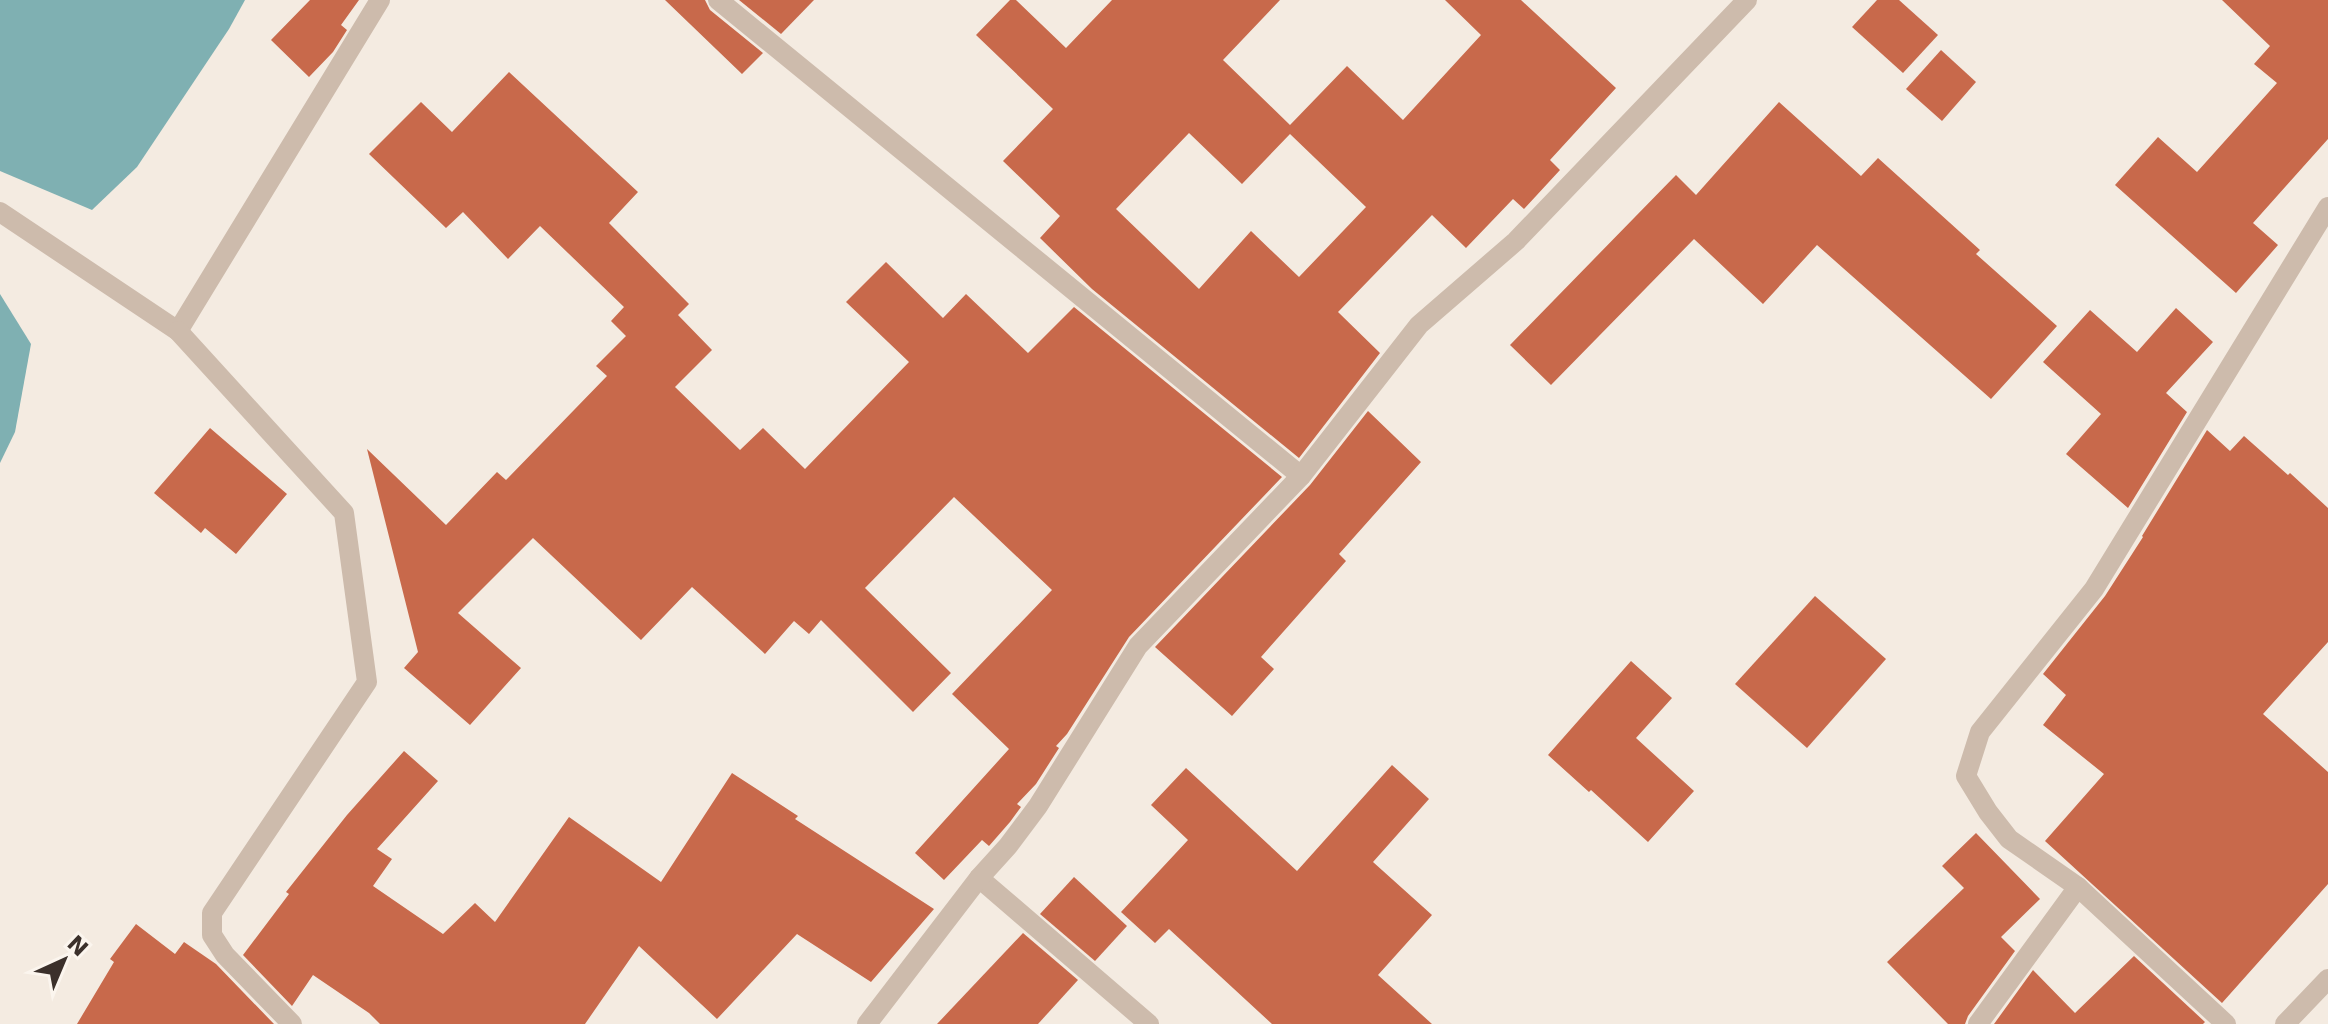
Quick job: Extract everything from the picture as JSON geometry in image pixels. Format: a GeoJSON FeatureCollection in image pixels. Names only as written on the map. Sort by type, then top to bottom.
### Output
{"type":"FeatureCollection","features":[{"type":"Feature","properties":{"kind":"street"},"geometry":{"type":"LineString","coordinates":[[178,331],[380,0]]}},
{"type":"Feature","properties":{"kind":"street"},"geometry":{"type":"LineString","coordinates":[[718,0],[1301,476]]}},
{"type":"Feature","properties":{"kind":"street"},"geometry":{"type":"LineString","coordinates":[[867,1024],[1038,806],[1138,646],[1301,476],[1419,325],[1516,241],[1740,2]]}},
{"type":"Feature","properties":{"kind":"street"},"geometry":{"type":"LineString","coordinates":[[2226,1024],[2078,887],[2009,839],[1966,776],[1980,732],[2094,589],[2328,207]]}},
{"type":"Feature","properties":{"kind":"street"},"geometry":{"type":"LineString","coordinates":[[0,212],[178,331],[344,513],[367,682],[212,913],[212,935],[225,955],[292,1024]]}},
{"type":"Feature","properties":{"kind":"street"},"geometry":{"type":"LineString","coordinates":[[979,878],[1149,1024]]}},
{"type":"Feature","properties":{"kind":"street"},"geometry":{"type":"LineString","coordinates":[[1978,1024],[2078,887]]}},
{"type":"Feature","properties":{"kind":"street"},"geometry":{"type":"LineString","coordinates":[[2296,1020],[2328,979]]}},
{"type":"Feature","properties":{"kind":"water"},"geometry":{"type":"Polygon","coordinates":[[[0,0],[245,0],[137,167],[92,210],[0,171],[0,0]]]}},
{"type":"Feature","properties":{"kind":"water"},"geometry":{"type":"Polygon","coordinates":[[[0,294],[31,344],[15,432],[0,463],[0,294]]]}},
{"type":"Feature","properties":{"kind":"building"},"geometry":{"type":"Polygon","coordinates":[[[310,0],[359,0],[341,25],[347,30],[333,52],[309,77],[271,40],[310,0]]]}},
{"type":"Feature","properties":{"kind":"building"},"geometry":{"type":"Polygon","coordinates":[[[665,0],[705,0],[710,10],[763,53],[742,74],[665,0]]]}},
{"type":"Feature","properties":{"kind":"building"},"geometry":{"type":"Polygon","coordinates":[[[739,0],[814,0],[781,34],[739,0]]]}},
{"type":"Feature","properties":{"kind":"building"},"geometry":{"type":"Polygon","coordinates":[[[1010,0],[1016,0],[1066,48],[1112,0],[1280,0],[1223,60],[1290,125],[1347,66],[1403,120],[1481,35],[1445,0],[1521,0],[1616,88],[1550,160],[1560,170],[1524,209],[1513,199],[1466,248],[1432,215],[1338,312],[1380,353],[1299,458],[1092,289],[1040,238],[1060,216],[1003,161],[1053,109],[976,35],[1010,0]],[[1189,133],[1116,209],[1199,289],[1251,231],[1299,277],[1366,207],[1290,134],[1242,184],[1189,133]]]}},
{"type":"Feature","properties":{"kind":"building"},"geometry":{"type":"Polygon","coordinates":[[[1877,0],[1899,0],[1938,35],[1903,73],[1852,27],[1877,0]]]}},
{"type":"Feature","properties":{"kind":"building"},"geometry":{"type":"Polygon","coordinates":[[[2222,0],[2328,0],[2328,139],[2253,223],[2278,245],[2236,293],[2115,185],[2158,137],[2197,172],[2277,83],[2254,64],[2270,46],[2222,0]]]}},
{"type":"Feature","properties":{"kind":"building"},"geometry":{"type":"Polygon","coordinates":[[[1941,50],[1976,82],[1942,121],[1906,89],[1941,50]]]}},
{"type":"Feature","properties":{"kind":"building"},"geometry":{"type":"Polygon","coordinates":[[[509,72],[638,192],[609,223],[689,304],[678,315],[712,350],[675,387],[740,450],[763,428],[805,469],[909,362],[846,302],[886,262],[943,318],[966,294],[1028,353],[1074,307],[1282,477],[1129,637],[1067,734],[1056,746],[1059,748],[1036,784],[1017,804],[1021,807],[1010,822],[989,846],[982,840],[944,880],[915,853],[1009,749],[952,694],[1052,590],[954,497],[865,588],[951,673],[913,712],[821,620],[809,634],[794,621],[765,654],[692,587],[641,640],[533,538],[458,613],[521,668],[470,725],[404,668],[418,652],[367,449],[446,525],[497,472],[506,480],[607,376],[596,366],[626,336],[611,321],[624,307],[540,226],[508,259],[463,212],[446,228],[369,154],[421,102],[452,132],[509,72]]]}},
{"type":"Feature","properties":{"kind":"building"},"geometry":{"type":"Polygon","coordinates":[[[1779,102],[1861,176],[1878,158],[1980,250],[1976,254],[2057,326],[1991,399],[1817,245],[1763,304],[1694,239],[1551,385],[1510,345],[1676,175],[1696,195],[1779,102]]]}},
{"type":"Feature","properties":{"kind":"building"},"geometry":{"type":"Polygon","coordinates":[[[2176,308],[2213,342],[2166,393],[2187,412],[2128,508],[2066,454],[2101,414],[2043,362],[2090,310],[2137,352],[2176,308]]]}},
{"type":"Feature","properties":{"kind":"building"},"geometry":{"type":"Polygon","coordinates":[[[1368,411],[1421,462],[1339,554],[1346,561],[1261,657],[1274,669],[1232,716],[1155,647],[1310,485],[1368,411]]]}},
{"type":"Feature","properties":{"kind":"building"},"geometry":{"type":"Polygon","coordinates":[[[210,428],[287,494],[236,554],[205,528],[201,533],[154,493],[210,428]]]}},
{"type":"Feature","properties":{"kind":"building"},"geometry":{"type":"Polygon","coordinates":[[[2207,430],[2230,451],[2244,436],[2328,508],[2328,642],[2263,714],[2328,772],[2328,884],[2222,1003],[2045,841],[2104,774],[2043,725],[2066,695],[2043,674],[2105,596],[2207,430]]]}},
{"type":"Feature","properties":{"kind":"building"},"geometry":{"type":"Polygon","coordinates":[[[1815,596],[1886,659],[1807,748],[1735,684],[1815,596]]]}},
{"type":"Feature","properties":{"kind":"building"},"geometry":{"type":"Polygon","coordinates":[[[1631,661],[1672,698],[1636,738],[1694,791],[1648,842],[1548,755],[1631,661]]]}},
{"type":"Feature","properties":{"kind":"building"},"geometry":{"type":"Polygon","coordinates":[[[404,751],[438,781],[377,849],[392,859],[373,886],[443,934],[475,903],[495,922],[569,817],[661,882],[732,773],[798,816],[795,819],[934,909],[871,982],[797,934],[717,1019],[639,946],[585,1024],[380,1024],[313,975],[292,1006],[243,955],[289,894],[286,892],[347,815],[404,751]]]}},
{"type":"Feature","properties":{"kind":"building"},"geometry":{"type":"Polygon","coordinates":[[[1392,765],[1429,799],[1373,862],[1432,915],[1378,975],[1432,1024],[1272,1024],[1169,929],[1155,943],[1121,912],[1188,840],[1151,805],[1186,768],[1297,871],[1392,765]]]}},
{"type":"Feature","properties":{"kind":"building"},"geometry":{"type":"Polygon","coordinates":[[[1976,833],[2040,899],[2001,937],[2015,951],[1965,1024],[1948,1024],[1887,962],[1964,888],[1942,866],[1976,833]]]}},
{"type":"Feature","properties":{"kind":"building"},"geometry":{"type":"Polygon","coordinates":[[[1074,877],[1127,926],[1095,961],[1040,914],[1074,877]]]}},
{"type":"Feature","properties":{"kind":"building"},"geometry":{"type":"Polygon","coordinates":[[[136,924],[175,954],[184,942],[216,964],[274,1024],[77,1024],[114,962],[110,959],[136,924]]]}},
{"type":"Feature","properties":{"kind":"building"},"geometry":{"type":"Polygon","coordinates":[[[1023,933],[1078,980],[1038,1024],[937,1024],[1023,933]]]}},
{"type":"Feature","properties":{"kind":"building"},"geometry":{"type":"Polygon","coordinates":[[[2134,956],[2205,1022],[1994,1024],[2033,970],[2075,1013],[2134,956]]]}}]}
